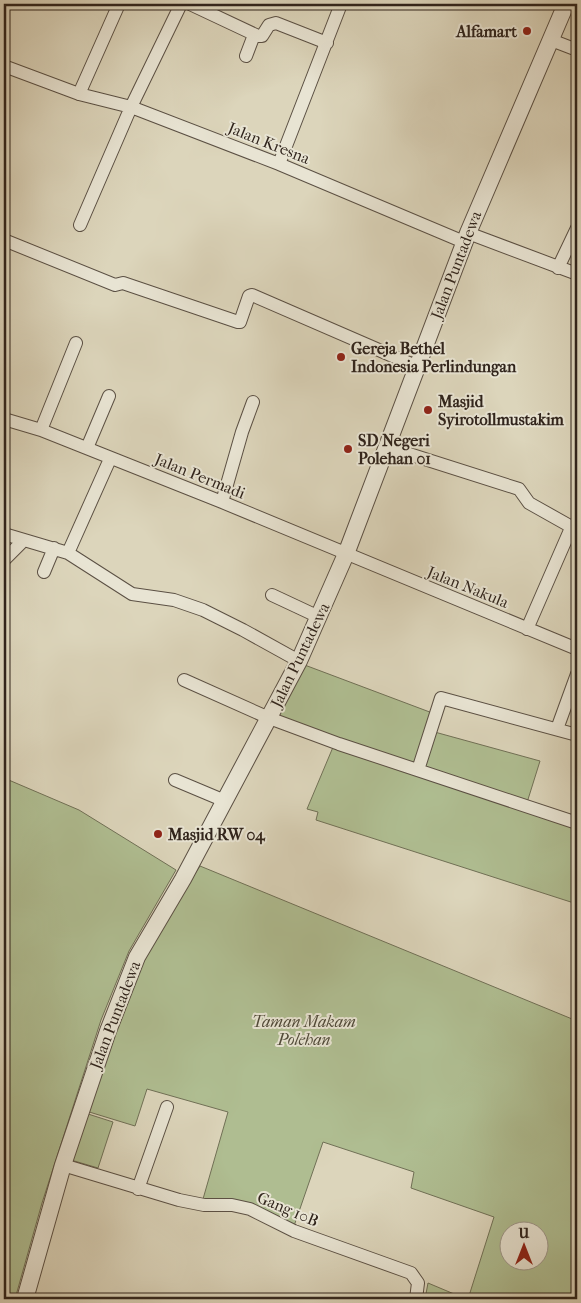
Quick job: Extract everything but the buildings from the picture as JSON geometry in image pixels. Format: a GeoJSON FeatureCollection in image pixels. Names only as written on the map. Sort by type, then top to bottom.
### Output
{"type":"FeatureCollection","features":[{"type":"Feature","properties":{"kind":"street"},"geometry":{"type":"LineString","coordinates":[[79,94],[119,4]]}},
{"type":"Feature","properties":{"kind":"street"},"geometry":{"type":"LineString","coordinates":[[80,225],[132,107],[181,4]]}},
{"type":"Feature","properties":{"kind":"street"},"geometry":{"type":"LineString","coordinates":[[190,4],[254,34],[262,36],[269,25],[276,23],[327,43]]}},
{"type":"Feature","properties":{"kind":"street"},"geometry":{"type":"LineString","coordinates":[[279,164],[341,4]]}},
{"type":"Feature","properties":{"kind":"street","name":"Jalan Puntadewa"},"geometry":{"type":"LineString","coordinates":[[25,1299],[62,1165],[108,1031],[137,957],[225,801],[299,661],[319,617],[346,554],[466,238],[566,4]]}},
{"type":"Feature","properties":{"kind":"street"},"geometry":{"type":"LineString","coordinates":[[246,56],[254,34]]}},
{"type":"Feature","properties":{"kind":"street"},"geometry":{"type":"LineString","coordinates":[[551,40],[577,50]]}},
{"type":"Feature","properties":{"kind":"street","name":"Jalan Kresna"},"geometry":{"type":"LineString","coordinates":[[4,66],[79,94],[132,107],[466,238],[577,274]]}},
{"type":"Feature","properties":{"kind":"street"},"geometry":{"type":"LineString","coordinates":[[558,268],[577,228]]}},
{"type":"Feature","properties":{"kind":"street"},"geometry":{"type":"LineString","coordinates":[[4,240],[115,285],[123,283],[238,322],[240,322],[249,296],[252,295],[418,367]]}},
{"type":"Feature","properties":{"kind":"street"},"geometry":{"type":"LineString","coordinates":[[41,430],[76,343]]}},
{"type":"Feature","properties":{"kind":"street"},"geometry":{"type":"LineString","coordinates":[[87,448],[109,396]]}},
{"type":"Feature","properties":{"kind":"street"},"geometry":{"type":"LineString","coordinates":[[222,502],[242,432],[253,402]]}},
{"type":"Feature","properties":{"kind":"street","name":"Jalan Permadi"},"geometry":{"type":"LineString","coordinates":[[4,419],[41,430],[87,448],[346,554]]}},
{"type":"Feature","properties":{"kind":"street"},"geometry":{"type":"LineString","coordinates":[[387,447],[519,489],[529,503],[574,529],[527,629]]}},
{"type":"Feature","properties":{"kind":"street"},"geometry":{"type":"LineString","coordinates":[[68,553],[110,458]]}},
{"type":"Feature","properties":{"kind":"street"},"geometry":{"type":"LineString","coordinates":[[4,534],[22,541],[68,553],[132,594],[174,600],[203,610],[299,661]]}},
{"type":"Feature","properties":{"kind":"street"},"geometry":{"type":"LineString","coordinates":[[4,560],[22,541]]}},
{"type":"Feature","properties":{"kind":"street"},"geometry":{"type":"LineString","coordinates":[[44,572],[54,548]]}},
{"type":"Feature","properties":{"kind":"street","name":"Jalan Nakula"},"geometry":{"type":"LineString","coordinates":[[346,554],[577,649]]}},
{"type":"Feature","properties":{"kind":"street"},"geometry":{"type":"LineString","coordinates":[[272,595],[319,617]]}},
{"type":"Feature","properties":{"kind":"street"},"geometry":{"type":"LineString","coordinates":[[556,729],[577,674]]}},
{"type":"Feature","properties":{"kind":"street"},"geometry":{"type":"LineString","coordinates":[[184,680],[269,718],[338,744],[577,821]]}},
{"type":"Feature","properties":{"kind":"street"},"geometry":{"type":"LineString","coordinates":[[418,770],[441,698],[577,735]]}},
{"type":"Feature","properties":{"kind":"street"},"geometry":{"type":"LineString","coordinates":[[175,780],[225,801]]}},
{"type":"Feature","properties":{"kind":"street"},"geometry":{"type":"LineString","coordinates":[[138,1189],[167,1107]]}},
{"type":"Feature","properties":{"kind":"street","name":"Gang 10B"},"geometry":{"type":"LineString","coordinates":[[62,1165],[138,1189],[204,1205],[232,1205],[250,1209],[294,1231],[411,1273],[418,1284],[416,1299]]}},
{"type":"Feature","properties":{"kind":"green space"},"geometry":{"type":"Polygon","coordinates":[[[302,664],[435,714],[431,731],[540,761],[525,809],[577,827],[577,904],[316,820],[318,812],[307,809],[336,740],[276,718],[302,664]]]}},
{"type":"Feature","properties":{"kind":"green space"},"geometry":{"type":"Polygon","coordinates":[[[4,778],[79,810],[176,870],[129,951],[101,1020],[42,1203],[15,1299],[4,1299],[4,778]]]}},
{"type":"Feature","properties":{"kind":"green space","name":"Taman Makam Polehan"},"geometry":{"type":"Polygon","coordinates":[[[200,866],[577,1021],[577,1299],[468,1299],[494,1217],[411,1188],[414,1172],[323,1142],[294,1226],[203,1199],[228,1112],[147,1089],[135,1126],[86,1111],[131,990],[153,943],[200,866]]]}},
{"type":"Feature","properties":{"kind":"green space"},"geometry":{"type":"Polygon","coordinates":[[[85,1113],[113,1122],[98,1168],[71,1160],[85,1113]]]}},
{"type":"Feature","properties":{"kind":"green space"},"geometry":{"type":"Polygon","coordinates":[[[428,1283],[466,1299],[425,1299],[428,1283]]]}},
{"type":"Feature","properties":{"kind":"place","name":"Alfamart"},"geometry":{"type":"Point","coordinates":[527,31]}},
{"type":"Feature","properties":{"kind":"place","name":"Gereja Bethel Indonesia Perlindungan"},"geometry":{"type":"Point","coordinates":[341,357]}},
{"type":"Feature","properties":{"kind":"place","name":"Masjid Syirotollmustakim"},"geometry":{"type":"Point","coordinates":[428,410]}},
{"type":"Feature","properties":{"kind":"place","name":"SD Negeri Polehan 01"},"geometry":{"type":"Point","coordinates":[348,449]}},
{"type":"Feature","properties":{"kind":"place","name":"Masjid RW 04"},"geometry":{"type":"Point","coordinates":[158,834]}}]}
